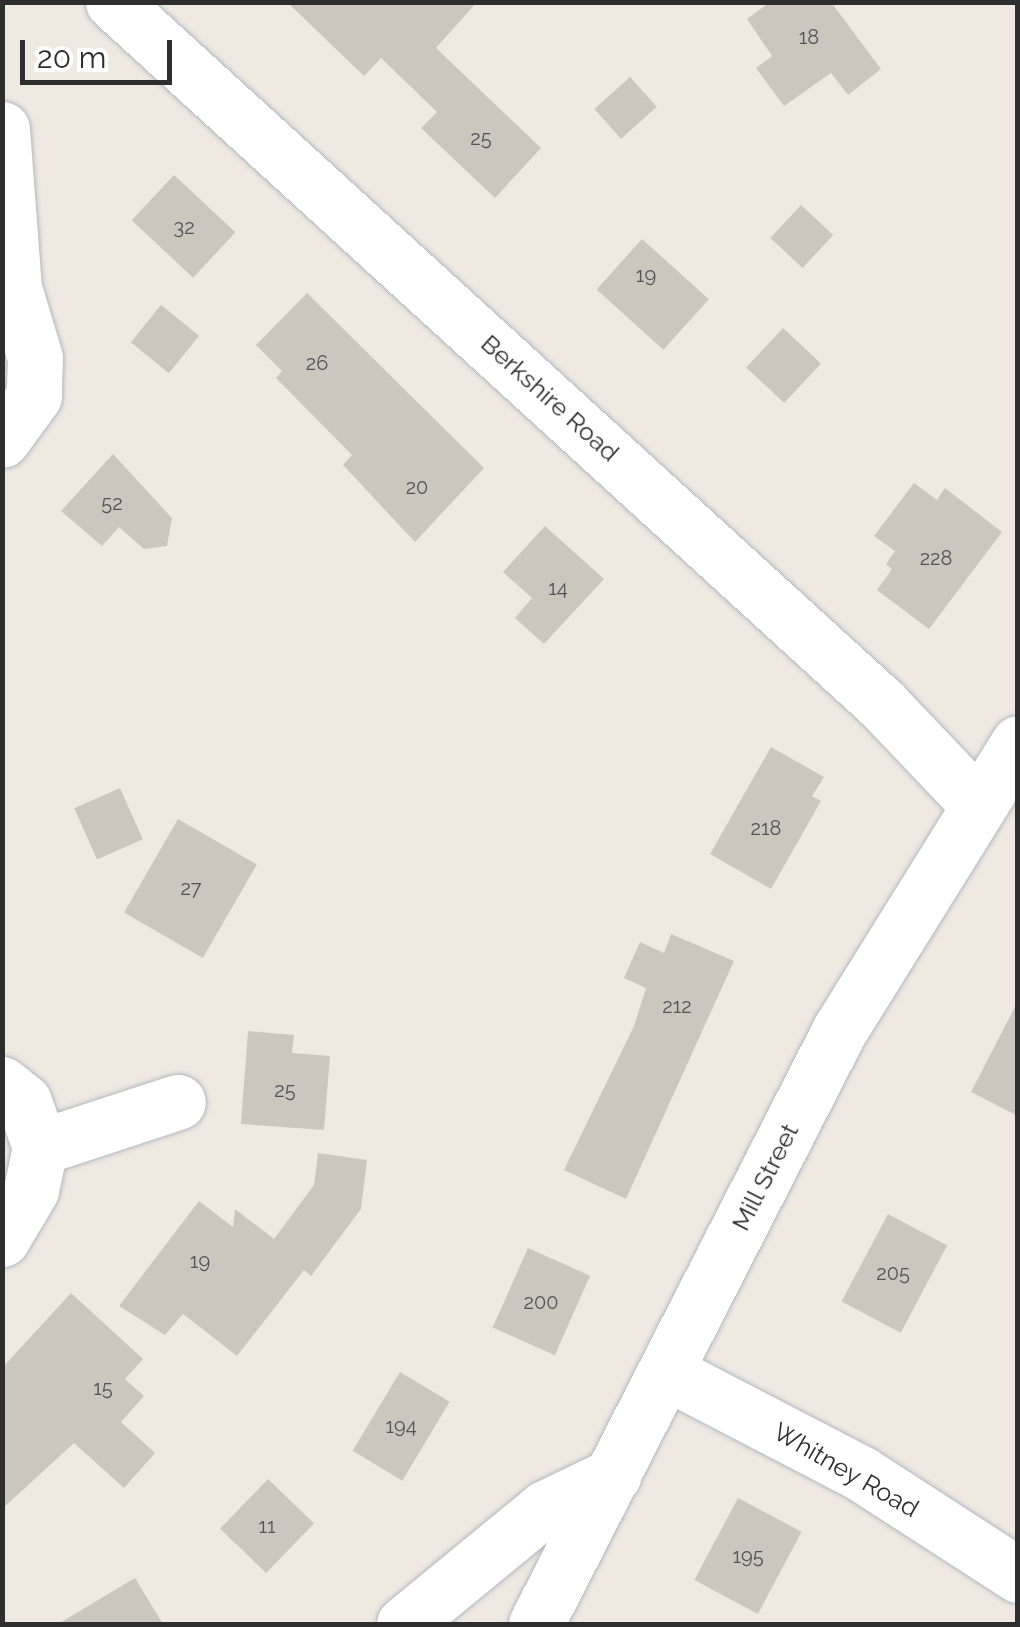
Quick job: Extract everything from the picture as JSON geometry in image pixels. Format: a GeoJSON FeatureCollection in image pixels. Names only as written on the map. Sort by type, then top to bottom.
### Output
{"type":"FeatureCollection","features":[{"type":"Feature","properties":{"kind":"street","name":"Berkshire Road"},"geometry":{"type":"LineString","coordinates":[[112,2],[853,676],[978,805]]}},
{"type":"Feature","properties":{"kind":"street"},"geometry":{"type":"LineString","coordinates":[[2,128],[8,288],[35,358],[34,396],[2,440]]}},
{"type":"Feature","properties":{"kind":"street","name":"Mill Street"},"geometry":{"type":"LineString","coordinates":[[536,1624],[670,1374],[839,1032],[1018,743]]}},
{"type":"Feature","properties":{"kind":"street"},"geometry":{"type":"LineString","coordinates":[[2,1084],[24,1102],[40,1146],[31,1190],[2,1239]]}},
{"type":"Feature","properties":{"kind":"street"},"geometry":{"type":"LineString","coordinates":[[40,1146],[178,1102]]}},
{"type":"Feature","properties":{"kind":"street","name":"Whitney Road"},"geometry":{"type":"LineString","coordinates":[[670,1374],[862,1474],[1018,1575]]}},
{"type":"Feature","properties":{"kind":"street"},"geometry":{"type":"LineString","coordinates":[[404,1624],[545,1508],[614,1475]]}},
{"type":"Feature","properties":{"kind":"building"},"geometry":{"type":"Polygon","coordinates":[[[287,2],[477,2],[436,48],[541,148],[495,198],[421,128],[437,112],[381,58],[364,76],[287,2]]]}},
{"type":"Feature","properties":{"kind":"building"},"geometry":{"type":"Polygon","coordinates":[[[770,2],[831,2],[881,69],[848,95],[831,73],[784,106],[756,68],[772,56],[747,19],[770,2]]]}},
{"type":"Feature","properties":{"kind":"building"},"geometry":{"type":"Polygon","coordinates":[[[630,77],[657,107],[621,139],[594,109],[630,77]]]}},
{"type":"Feature","properties":{"kind":"building"},"geometry":{"type":"Polygon","coordinates":[[[174,175],[235,232],[193,278],[132,220],[174,175]]]}},
{"type":"Feature","properties":{"kind":"building"},"geometry":{"type":"Polygon","coordinates":[[[801,205],[833,235],[802,268],[770,238],[801,205]]]}},
{"type":"Feature","properties":{"kind":"building"},"geometry":{"type":"Polygon","coordinates":[[[642,239],[709,299],[663,350],[596,290],[642,239]]]}},
{"type":"Feature","properties":{"kind":"building"},"geometry":{"type":"Polygon","coordinates":[[[307,293],[484,468],[415,542],[343,465],[352,455],[276,378],[282,371],[256,345],[307,293]]]}},
{"type":"Feature","properties":{"kind":"building"},"geometry":{"type":"Polygon","coordinates":[[[161,305],[199,336],[169,373],[131,342],[161,305]]]}},
{"type":"Feature","properties":{"kind":"building"},"geometry":{"type":"Polygon","coordinates":[[[783,328],[821,363],[784,403],[746,367],[783,328]]]}},
{"type":"Feature","properties":{"kind":"building"},"geometry":{"type":"Polygon","coordinates":[[[113,454],[172,518],[167,546],[144,549],[119,527],[102,546],[61,511],[113,454]]]}},
{"type":"Feature","properties":{"kind":"building"},"geometry":{"type":"Polygon","coordinates":[[[914,483],[937,500],[945,488],[1002,532],[929,629],[877,590],[892,569],[886,564],[895,551],[874,536],[914,483]]]}},
{"type":"Feature","properties":{"kind":"building"},"geometry":{"type":"Polygon","coordinates":[[[545,526],[604,579],[544,644],[515,618],[532,598],[503,572],[545,526]]]}},
{"type":"Feature","properties":{"kind":"building"},"geometry":{"type":"Polygon","coordinates":[[[771,747],[824,777],[812,796],[821,801],[771,889],[710,854],[771,747]]]}},
{"type":"Feature","properties":{"kind":"building"},"geometry":{"type":"Polygon","coordinates":[[[120,788],[143,839],[97,859],[74,808],[120,788]]]}},
{"type":"Feature","properties":{"kind":"building"},"geometry":{"type":"Polygon","coordinates":[[[178,819],[257,864],[203,958],[124,913],[178,819]]]}},
{"type":"Feature","properties":{"kind":"building"},"geometry":{"type":"Polygon","coordinates":[[[671,934],[734,961],[626,1199],[564,1170],[634,1026],[646,988],[624,978],[640,942],[664,953],[671,934]]]}},
{"type":"Feature","properties":{"kind":"building"},"geometry":{"type":"Polygon","coordinates":[[[1018,1001],[1018,1116],[971,1092],[1018,1001]]]}},
{"type":"Feature","properties":{"kind":"building"},"geometry":{"type":"Polygon","coordinates":[[[248,1031],[294,1035],[292,1053],[330,1056],[324,1130],[241,1124],[248,1031]]]}},
{"type":"Feature","properties":{"kind":"building"},"geometry":{"type":"Polygon","coordinates":[[[318,1153],[367,1160],[361,1209],[311,1276],[304,1270],[237,1356],[183,1314],[165,1335],[119,1306],[199,1201],[233,1227],[235,1209],[274,1239],[314,1185],[318,1153]]]}},
{"type":"Feature","properties":{"kind":"building"},"geometry":{"type":"Polygon","coordinates":[[[888,1214],[947,1245],[901,1333],[842,1301],[888,1214]]]}},
{"type":"Feature","properties":{"kind":"building"},"geometry":{"type":"Polygon","coordinates":[[[528,1248],[590,1276],[555,1355],[493,1327],[528,1248]]]}},
{"type":"Feature","properties":{"kind":"building"},"geometry":{"type":"Polygon","coordinates":[[[71,1293],[143,1359],[125,1379],[144,1396],[121,1422],[155,1453],[124,1488],[74,1443],[2,1509],[2,1368],[71,1293]]]}},
{"type":"Feature","properties":{"kind":"building"},"geometry":{"type":"Polygon","coordinates":[[[400,1372],[450,1402],[402,1481],[353,1451],[400,1372]]]}},
{"type":"Feature","properties":{"kind":"building"},"geometry":{"type":"Polygon","coordinates":[[[268,1479],[314,1523],[266,1573],[220,1529],[268,1479]]]}},
{"type":"Feature","properties":{"kind":"building"},"geometry":{"type":"Polygon","coordinates":[[[738,1498],[802,1532],[758,1614],[694,1580],[738,1498]]]}},
{"type":"Feature","properties":{"kind":"building"},"geometry":{"type":"Polygon","coordinates":[[[135,1578],[163,1624],[58,1624],[135,1578]]]}}]}
